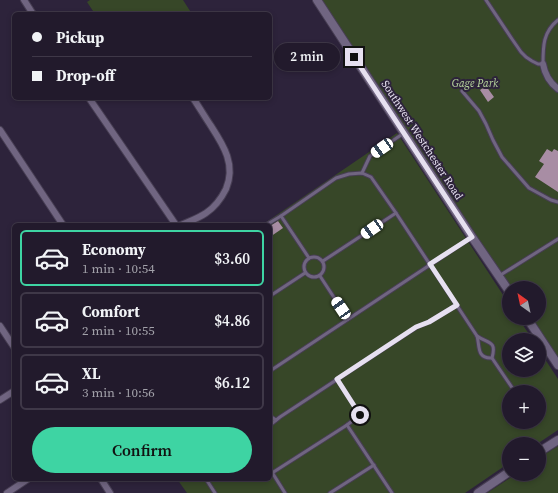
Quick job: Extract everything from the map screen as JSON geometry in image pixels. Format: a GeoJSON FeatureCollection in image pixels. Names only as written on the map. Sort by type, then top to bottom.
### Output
{"type":"FeatureCollection","features":[{"type":"Feature","properties":{"kind":"street"},"geometry":{"type":"LineString","coordinates":[[24,0],[32,12]]}},
{"type":"Feature","properties":{"kind":"street","name":"Southwest Westchester Road"},"geometry":{"type":"LineString","coordinates":[[317,0],[502,281]]}},
{"type":"Feature","properties":{"kind":"street"},"geometry":{"type":"LineString","coordinates":[[543,64],[548,79],[558,89]]}},
{"type":"Feature","properties":{"kind":"street"},"geometry":{"type":"LineString","coordinates":[[89,100],[175,223]]}},
{"type":"Feature","properties":{"kind":"street"},"geometry":{"type":"LineString","coordinates":[[185,223],[201,216],[213,208],[224,194],[229,177],[229,162],[225,149],[194,100]]}},
{"type":"Feature","properties":{"kind":"street"},"geometry":{"type":"LineString","coordinates":[[0,130],[61,223]]}},
{"type":"Feature","properties":{"kind":"street"},"geometry":{"type":"LineString","coordinates":[[532,325],[558,365]]}},
{"type":"Feature","properties":{"kind":"street"},"geometry":{"type":"LineString","coordinates":[[0,326],[12,344]]}},
{"type":"Feature","properties":{"kind":"street"},"geometry":{"type":"LineString","coordinates":[[0,400],[12,392]]}},
{"type":"Feature","properties":{"kind":"street"},"geometry":{"type":"LineString","coordinates":[[546,448],[558,440]]}},
{"type":"Feature","properties":{"kind":"street"},"geometry":{"type":"LineString","coordinates":[[478,493],[502,477]]}},
{"type":"Feature","properties":{"kind":"street"},"geometry":{"type":"LineString","coordinates":[[7,493],[25,481]]}},
{"type":"Feature","properties":{"kind":"street"},"geometry":{"type":"LineString","coordinates":[[102,481],[110,493]]}},
{"type":"Feature","properties":{"kind":"lane"},"geometry":{"type":"LineString","coordinates":[[486,0],[521,52],[526,57],[538,64],[543,64],[547,32],[558,20]]}},
{"type":"Feature","properties":{"kind":"lane"},"geometry":{"type":"LineString","coordinates":[[462,91],[479,111],[502,157],[529,188],[551,200],[558,202]]}},
{"type":"Feature","properties":{"kind":"lane"},"geometry":{"type":"LineString","coordinates":[[362,173],[370,156],[404,133]]}},
{"type":"Feature","properties":{"kind":"lane"},"geometry":{"type":"LineString","coordinates":[[269,223],[336,178],[349,174],[362,173],[371,177],[396,212],[477,336],[480,352],[484,356],[492,358],[510,385]]}},
{"type":"Feature","properties":{"kind":"lane"},"geometry":{"type":"LineString","coordinates":[[323,261],[396,212]]}},
{"type":"Feature","properties":{"kind":"lane"},"geometry":{"type":"LineString","coordinates":[[281,216],[309,258]]}},
{"type":"Feature","properties":{"kind":"lane"},"geometry":{"type":"LineString","coordinates":[[272,370],[472,237]]}},
{"type":"Feature","properties":{"kind":"lane"},"geometry":{"type":"LineString","coordinates":[[499,276],[558,239]]}},
{"type":"Feature","properties":{"kind":"lane"},"geometry":{"type":"LineString","coordinates":[[316,257],[323,261],[324,269],[320,276],[316,278],[308,276],[305,273],[304,265],[309,258],[316,257]]}},
{"type":"Feature","properties":{"kind":"lane"},"geometry":{"type":"LineString","coordinates":[[272,295],[305,273]]}},
{"type":"Feature","properties":{"kind":"lane"},"geometry":{"type":"LineString","coordinates":[[320,276],[348,319]]}},
{"type":"Feature","properties":{"kind":"lane"},"geometry":{"type":"LineString","coordinates":[[272,423],[416,327],[429,322],[457,305]]}},
{"type":"Feature","properties":{"kind":"lane"},"geometry":{"type":"LineString","coordinates":[[477,336],[489,342],[493,346],[494,351],[492,358]]}},
{"type":"Feature","properties":{"kind":"lane"},"geometry":{"type":"LineString","coordinates":[[272,470],[347,425],[360,415],[337,379]]}},
{"type":"Feature","properties":{"kind":"lane"},"geometry":{"type":"LineString","coordinates":[[272,417],[276,420]]}},
{"type":"Feature","properties":{"kind":"lane"},"geometry":{"type":"LineString","coordinates":[[347,425],[392,493]]}},
{"type":"Feature","properties":{"kind":"lane"},"geometry":{"type":"LineString","coordinates":[[330,493],[374,465]]}},
{"type":"Feature","properties":{"kind":"lane"},"geometry":{"type":"LineString","coordinates":[[272,472],[286,493]]}},
{"type":"Feature","properties":{"kind":"lane"},"geometry":{"type":"LineString","coordinates":[[207,481],[215,493]]}},
{"type":"Feature","properties":{"kind":"green space"},"geometry":{"type":"Polygon","coordinates":[[[90,0],[183,0],[191,12],[94,12],[87,2],[90,0]]]}},
{"type":"Feature","properties":{"kind":"green space","name":"Gage Park"},"geometry":{"type":"Polygon","coordinates":[[[321,0],[558,0],[558,360],[546,342],[546,333],[540,333],[535,325],[546,325],[546,281],[505,281],[321,0]]]}},
{"type":"Feature","properties":{"kind":"green space"},"geometry":{"type":"Polygon","coordinates":[[[397,133],[502,293],[502,325],[523,325],[528,333],[502,333],[502,377],[546,377],[546,361],[558,379],[558,430],[546,438],[502,437],[502,468],[465,493],[187,493],[178,481],[272,481],[272,223],[265,223],[397,133]]]}},
{"type":"Feature","properties":{"kind":"green space"},"geometry":{"type":"Polygon","coordinates":[[[558,446],[558,493],[487,493],[505,481],[546,481],[546,454],[558,446]]]}},
{"type":"Feature","properties":{"kind":"building"},"geometry":{"type":"Polygon","coordinates":[[[486,86],[494,97],[488,102],[480,90],[486,86]]]}},
{"type":"Feature","properties":{"kind":"building"},"geometry":{"type":"Polygon","coordinates":[[[547,149],[552,152],[554,149],[558,151],[558,192],[535,177],[544,164],[539,161],[547,149]]]}},
{"type":"Feature","properties":{"kind":"building"},"geometry":{"type":"Polygon","coordinates":[[[278,221],[283,228],[272,236],[272,225],[278,221]]]}},
{"type":"Feature","properties":{"kind":"route"},"geometry":{"type":"LineString","coordinates":[[354,57],[472,237],[430,264],[457,305],[429,322],[416,327],[337,379],[360,415]]}}]}
